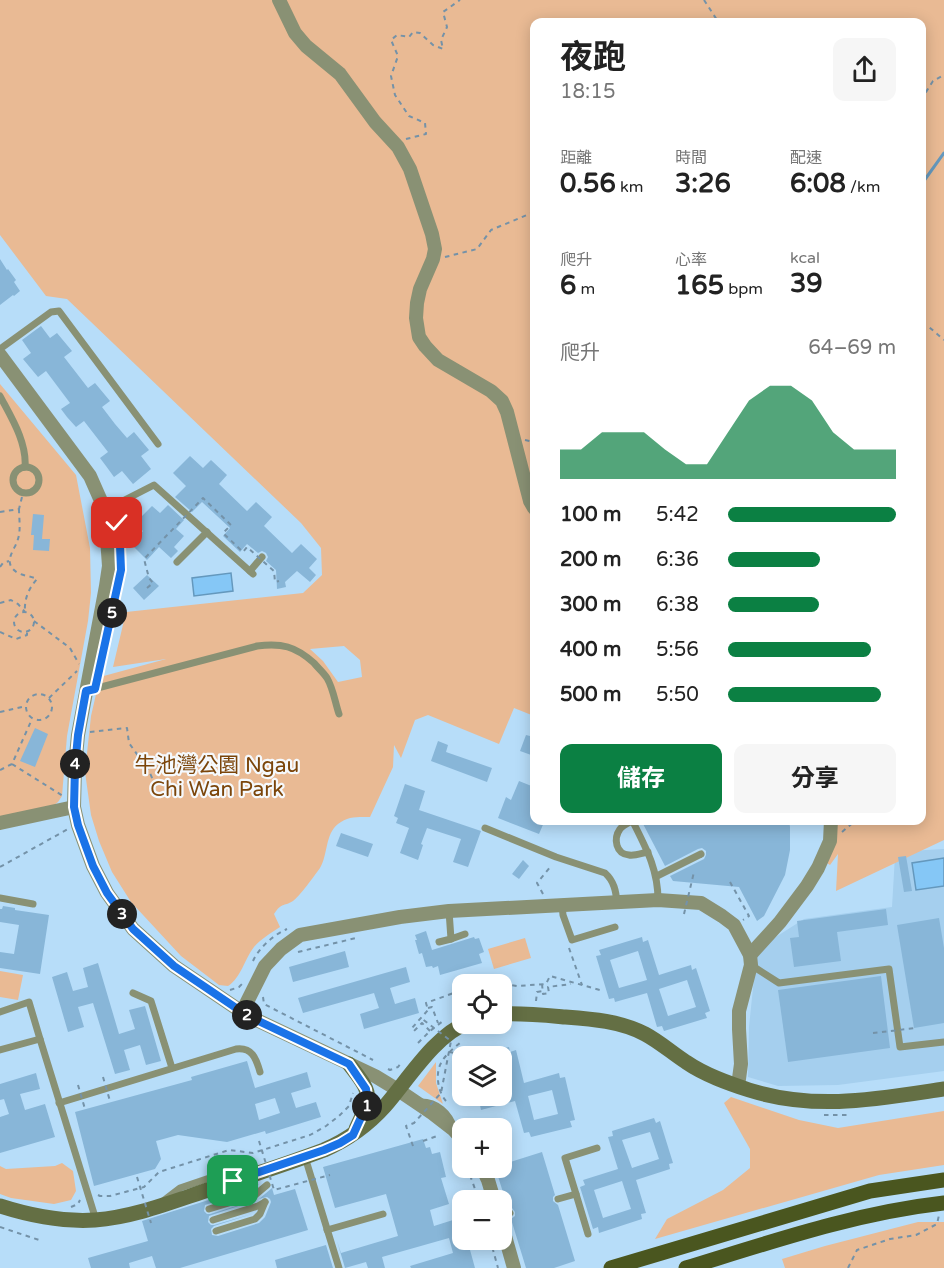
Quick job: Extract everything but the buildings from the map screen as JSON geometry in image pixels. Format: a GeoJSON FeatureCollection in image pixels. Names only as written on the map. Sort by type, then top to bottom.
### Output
{"type":"FeatureCollection","features":[{"type":"Feature","properties":{"kind":"main road"},"geometry":{"type":"LineString","coordinates":[[512,1016],[524,1013],[612,1022],[629,1027],[714,1077],[738,1086],[792,1100],[849,1101],[944,1089]]}},
{"type":"Feature","properties":{"kind":"main road"},"geometry":{"type":"LineString","coordinates":[[0,1206],[55,1219],[96,1220],[147,1215],[270,1175],[353,1135],[383,1108],[430,1051],[452,1031]]}},
{"type":"Feature","properties":{"kind":"main road"},"geometry":{"type":"LineString","coordinates":[[349,1064],[362,1081],[368,1094],[366,1108],[353,1135]]}},
{"type":"Feature","properties":{"kind":"main road"},"geometry":{"type":"LineString","coordinates":[[611,1268],[870,1191],[944,1180]]}},
{"type":"Feature","properties":{"kind":"main road"},"geometry":{"type":"LineString","coordinates":[[686,1268],[847,1220],[897,1209],[942,1208]]}},
{"type":"Feature","properties":{"kind":"street"},"geometry":{"type":"LineString","coordinates":[[279,0],[295,33],[306,46],[340,74],[375,122],[398,147],[410,169],[435,249],[417,303],[416,318],[419,337],[438,360],[491,391],[502,401],[507,412],[530,501]]}},
{"type":"Feature","properties":{"kind":"street"},"geometry":{"type":"LineString","coordinates":[[0,355],[90,476],[105,510],[109,566],[78,735],[74,807],[93,866],[107,893],[133,929],[174,966],[248,1016],[375,1076],[452,1128]]}},
{"type":"Feature","properties":{"kind":"street"},"geometry":{"type":"LineString","coordinates":[[0,823],[74,807]]}},
{"type":"Feature","properties":{"kind":"street"},"geometry":{"type":"LineString","coordinates":[[738,1086],[741,1064],[739,1011],[751,960],[812,877],[830,841],[831,825]]}},
{"type":"Feature","properties":{"kind":"street"},"geometry":{"type":"LineString","coordinates":[[242,1012],[265,966],[281,949],[300,935],[400,917],[449,911],[658,900],[701,903],[734,925],[751,960]]}},
{"type":"Feature","properties":{"kind":"street"},"geometry":{"type":"LineString","coordinates":[[511,1250],[514,1268]]}},
{"type":"Feature","properties":{"kind":"lane"},"geometry":{"type":"LineString","coordinates":[[0,349],[51,312],[59,311],[158,444]]}},
{"type":"Feature","properties":{"kind":"lane"},"geometry":{"type":"LineString","coordinates":[[0,396],[20,437],[26,460],[25,467]]}},
{"type":"Feature","properties":{"kind":"lane"},"geometry":{"type":"LineString","coordinates":[[25,467],[30,467],[37,473],[39,482],[36,490],[23,493],[13,485],[13,477],[17,470],[25,467]]}},
{"type":"Feature","properties":{"kind":"lane"},"geometry":{"type":"LineString","coordinates":[[105,510],[154,485],[251,572],[262,556]]}},
{"type":"Feature","properties":{"kind":"lane"},"geometry":{"type":"LineString","coordinates":[[177,562],[207,532]]}},
{"type":"Feature","properties":{"kind":"lane"},"geometry":{"type":"LineString","coordinates":[[86,691],[271,644],[287,646],[301,652],[319,669],[327,678],[339,714]]}},
{"type":"Feature","properties":{"kind":"lane"},"geometry":{"type":"LineString","coordinates":[[625,825],[616,839],[621,853],[631,856],[648,852]]}},
{"type":"Feature","properties":{"kind":"lane"},"geometry":{"type":"LineString","coordinates":[[634,825],[657,876],[658,900]]}},
{"type":"Feature","properties":{"kind":"lane"},"geometry":{"type":"LineString","coordinates":[[485,828],[556,857],[605,873],[614,885],[617,903]]}},
{"type":"Feature","properties":{"kind":"lane"},"geometry":{"type":"LineString","coordinates":[[657,876],[700,854]]}},
{"type":"Feature","properties":{"kind":"lane"},"geometry":{"type":"LineString","coordinates":[[0,898],[33,904]]}},
{"type":"Feature","properties":{"kind":"lane"},"geometry":{"type":"LineString","coordinates":[[562,905],[572,940],[615,927]]}},
{"type":"Feature","properties":{"kind":"lane"},"geometry":{"type":"LineString","coordinates":[[449,911],[451,939]]}},
{"type":"Feature","properties":{"kind":"lane"},"geometry":{"type":"LineString","coordinates":[[439,942],[465,934]]}},
{"type":"Feature","properties":{"kind":"lane"},"geometry":{"type":"LineString","coordinates":[[751,960],[779,983],[889,969],[900,1047],[944,1042]]}},
{"type":"Feature","properties":{"kind":"lane"},"geometry":{"type":"LineString","coordinates":[[133,993],[151,1001],[172,1068]]}},
{"type":"Feature","properties":{"kind":"lane"},"geometry":{"type":"LineString","coordinates":[[0,1012],[29,1002],[96,1220]]}},
{"type":"Feature","properties":{"kind":"lane"},"geometry":{"type":"LineString","coordinates":[[0,1050],[39,1040]]}},
{"type":"Feature","properties":{"kind":"lane"},"geometry":{"type":"LineString","coordinates":[[59,1103],[236,1048],[243,1048],[252,1053],[260,1072]]}},
{"type":"Feature","properties":{"kind":"lane"},"geometry":{"type":"LineString","coordinates":[[588,1234],[565,1158],[597,1148]]}},
{"type":"Feature","properties":{"kind":"lane"},"geometry":{"type":"LineString","coordinates":[[305,1157],[339,1268]]}},
{"type":"Feature","properties":{"kind":"lane"},"geometry":{"type":"LineString","coordinates":[[209,1209],[255,1195],[270,1175]]}},
{"type":"Feature","properties":{"kind":"lane"},"geometry":{"type":"LineString","coordinates":[[558,1199],[576,1194]]}},
{"type":"Feature","properties":{"kind":"lane"},"geometry":{"type":"LineString","coordinates":[[213,1220],[265,1202],[255,1219],[216,1231]]}},
{"type":"Feature","properties":{"kind":"lane"},"geometry":{"type":"LineString","coordinates":[[327,1230],[383,1214]]}},
{"type":"Feature","properties":{"kind":"path"},"geometry":{"type":"LineString","coordinates":[[398,147],[407,138],[426,134],[425,123],[409,116],[395,95],[391,76],[398,56],[391,40],[397,35],[409,37],[413,32],[420,33],[433,45],[442,48],[441,40],[447,27],[444,12],[460,0]]}},
{"type":"Feature","properties":{"kind":"path"},"geometry":{"type":"LineString","coordinates":[[704,0],[716,18]]}},
{"type":"Feature","properties":{"kind":"path"},"geometry":{"type":"LineString","coordinates":[[926,92],[933,81],[944,75]]}},
{"type":"Feature","properties":{"kind":"path"},"geometry":{"type":"LineString","coordinates":[[433,260],[477,249],[491,230],[530,214]]}},
{"type":"Feature","properties":{"kind":"path"},"geometry":{"type":"LineString","coordinates":[[926,327],[930,327],[944,340]]}},
{"type":"Feature","properties":{"kind":"path"},"geometry":{"type":"LineString","coordinates":[[23,493],[19,509],[19,536],[9,561],[12,568],[20,574],[30,575],[37,579],[28,592],[25,612]]}},
{"type":"Feature","properties":{"kind":"path"},"geometry":{"type":"LineString","coordinates":[[147,588],[153,583],[149,578],[144,560],[202,498],[231,525],[223,533],[243,552],[248,547],[274,571],[275,582],[279,581]]}},
{"type":"Feature","properties":{"kind":"path"},"geometry":{"type":"LineString","coordinates":[[0,513],[19,509]]}},
{"type":"Feature","properties":{"kind":"path"},"geometry":{"type":"LineString","coordinates":[[0,567],[9,561]]}},
{"type":"Feature","properties":{"kind":"path"},"geometry":{"type":"LineString","coordinates":[[0,603],[11,600],[18,604],[31,615],[34,621],[70,648],[80,668],[49,698]]}},
{"type":"Feature","properties":{"kind":"path"},"geometry":{"type":"LineString","coordinates":[[25,612],[16,615],[14,624],[20,631],[32,628],[34,621]]}},
{"type":"Feature","properties":{"kind":"path"},"geometry":{"type":"LineString","coordinates":[[0,632],[16,639],[27,635],[27,631]]}},
{"type":"Feature","properties":{"kind":"path"},"geometry":{"type":"LineString","coordinates":[[41,694],[49,698],[52,706],[50,714],[40,720],[32,718],[27,713],[26,706],[33,695],[41,694]]}},
{"type":"Feature","properties":{"kind":"path"},"geometry":{"type":"LineString","coordinates":[[1,711],[26,706]]}},
{"type":"Feature","properties":{"kind":"path"},"geometry":{"type":"LineString","coordinates":[[0,770],[12,765],[32,718]]}},
{"type":"Feature","properties":{"kind":"path"},"geometry":{"type":"LineString","coordinates":[[87,733],[127,728],[129,743],[149,771],[157,789]]}},
{"type":"Feature","properties":{"kind":"path"},"geometry":{"type":"LineString","coordinates":[[12,765],[62,796]]}},
{"type":"Feature","properties":{"kind":"path"},"geometry":{"type":"LineString","coordinates":[[0,867],[72,826]]}},
{"type":"Feature","properties":{"kind":"path"},"geometry":{"type":"LineString","coordinates":[[543,894],[537,883],[551,866]]}},
{"type":"Feature","properties":{"kind":"path"},"geometry":{"type":"LineString","coordinates":[[684,914],[694,872]]}},
{"type":"Feature","properties":{"kind":"path"},"geometry":{"type":"LineString","coordinates":[[730,882],[749,916],[743,920]]}},
{"type":"Feature","properties":{"kind":"path"},"geometry":{"type":"LineString","coordinates":[[681,908],[688,909]]}},
{"type":"Feature","properties":{"kind":"path"},"geometry":{"type":"LineString","coordinates":[[296,953],[365,936]]}},
{"type":"Feature","properties":{"kind":"path"},"geometry":{"type":"LineString","coordinates":[[567,945],[582,985]]}},
{"type":"Feature","properties":{"kind":"path"},"geometry":{"type":"LineString","coordinates":[[512,985],[546,984],[550,976],[600,990]]}},
{"type":"Feature","properties":{"kind":"path"},"geometry":{"type":"LineString","coordinates":[[223,989],[232,991],[239,987],[245,979]]}},
{"type":"Feature","properties":{"kind":"path"},"geometry":{"type":"LineString","coordinates":[[542,984],[543,994],[549,993],[549,987],[574,983]]}},
{"type":"Feature","properties":{"kind":"path"},"geometry":{"type":"LineString","coordinates":[[438,1024],[426,1003],[452,993]]}},
{"type":"Feature","properties":{"kind":"path"},"geometry":{"type":"LineString","coordinates":[[262,996],[264,1004],[390,1070],[398,1067],[404,1060]]}},
{"type":"Feature","properties":{"kind":"path"},"geometry":{"type":"LineString","coordinates":[[422,1021],[430,1008]]}},
{"type":"Feature","properties":{"kind":"path"},"geometry":{"type":"LineString","coordinates":[[422,1021],[430,1030]]}},
{"type":"Feature","properties":{"kind":"path"},"geometry":{"type":"LineString","coordinates":[[413,1146],[406,1126],[414,1123],[441,1093],[451,1041],[422,1021]]}},
{"type":"Feature","properties":{"kind":"path"},"geometry":{"type":"LineString","coordinates":[[873,1033],[916,1028]]}},
{"type":"Feature","properties":{"kind":"path"},"geometry":{"type":"LineString","coordinates":[[417,1045],[423,1038]]}},
{"type":"Feature","properties":{"kind":"path"},"geometry":{"type":"LineString","coordinates":[[448,1103],[443,1098],[438,1082],[440,1064],[463,1040]]}},
{"type":"Feature","properties":{"kind":"path"},"geometry":{"type":"LineString","coordinates":[[103,1077],[110,1101]]}},
{"type":"Feature","properties":{"kind":"path"},"geometry":{"type":"LineString","coordinates":[[78,1085],[85,1109]]}},
{"type":"Feature","properties":{"kind":"path"},"geometry":{"type":"LineString","coordinates":[[95,1192],[100,1196],[110,1196],[144,1187],[159,1172],[229,1150],[253,1153],[310,1135],[333,1121],[345,1110],[354,1090]]}},
{"type":"Feature","properties":{"kind":"path"},"geometry":{"type":"LineString","coordinates":[[423,1141],[452,1132]]}},
{"type":"Feature","properties":{"kind":"path"},"geometry":{"type":"LineString","coordinates":[[259,1141],[274,1190],[330,1175]]}},
{"type":"Feature","properties":{"kind":"path"},"geometry":{"type":"LineString","coordinates":[[137,1177],[147,1215]]}},
{"type":"Feature","properties":{"kind":"path"},"geometry":{"type":"LineString","coordinates":[[64,1206],[72,1207],[78,1204],[81,1197]]}},
{"type":"Feature","properties":{"kind":"path"},"geometry":{"type":"LineString","coordinates":[[848,1268],[857,1250],[890,1239],[916,1235],[937,1224],[942,1208]]}},
{"type":"Feature","properties":{"kind":"path"},"geometry":{"type":"LineString","coordinates":[[0,1227],[42,1241]]}},
{"type":"Feature","properties":{"kind":"path"},"geometry":{"type":"LineString","coordinates":[[493,1250],[498,1268]]}},
{"type":"Feature","properties":{"kind":"shaded area"},"geometry":{"type":"Polygon","coordinates":[[[231,573],[233,591],[194,596],[192,578],[231,573]]]}},
{"type":"Feature","properties":{"kind":"shaded area"},"geometry":{"type":"Polygon","coordinates":[[[944,849],[944,1071],[838,1085],[778,1086],[748,1077],[749,1027],[757,949],[804,919],[892,907],[895,856],[909,851],[944,849]]]}},
{"type":"Feature","properties":{"kind":"shaded area"},"geometry":{"type":"Polygon","coordinates":[[[944,858],[944,886],[916,890],[912,863],[944,858]]]}},
{"type":"Feature","properties":{"kind":"green space","name":"牛池灣公園 Ngau Chi Wan Park"},"geometry":{"type":"Polygon","coordinates":[[[0,0],[944,0],[944,840],[836,891],[838,854],[830,865],[827,863],[832,848],[833,825],[926,825],[926,18],[530,18],[530,714],[514,708],[499,744],[428,715],[415,720],[401,758],[394,745],[393,767],[370,817],[349,818],[334,828],[320,868],[296,899],[277,910],[274,914],[280,927],[254,947],[239,974],[228,986],[219,985],[181,956],[131,902],[112,872],[91,815],[85,772],[91,716],[100,677],[166,659],[113,667],[126,612],[303,593],[322,575],[321,548],[301,523],[67,299],[46,296],[0,235],[0,0]],[[344,646],[310,649],[323,661],[338,682],[362,677],[360,660],[344,646]]]}},
{"type":"Feature","properties":{"kind":"green space"},"geometry":{"type":"Polygon","coordinates":[[[0,384],[76,475],[90,548],[91,593],[67,736],[62,796],[54,805],[0,817],[0,384]]]}},
{"type":"Feature","properties":{"kind":"green space"},"geometry":{"type":"Polygon","coordinates":[[[525,938],[531,958],[494,969],[488,949],[525,938]]]}},
{"type":"Feature","properties":{"kind":"green space"},"geometry":{"type":"Polygon","coordinates":[[[0,971],[23,975],[18,1000],[0,997],[0,971]]]}},
{"type":"Feature","properties":{"kind":"green space"},"geometry":{"type":"Polygon","coordinates":[[[436,1062],[436,1083],[443,1104],[418,1086],[436,1062]]]}},
{"type":"Feature","properties":{"kind":"green space"},"geometry":{"type":"Polygon","coordinates":[[[731,1097],[799,1120],[838,1128],[944,1111],[944,1165],[879,1175],[655,1239],[667,1219],[723,1190],[750,1168],[750,1149],[724,1103],[731,1097]]]}},
{"type":"Feature","properties":{"kind":"green space"},"geometry":{"type":"Polygon","coordinates":[[[62,1163],[73,1171],[76,1191],[71,1200],[54,1204],[11,1198],[0,1194],[0,1166],[6,1169],[55,1166],[62,1163]]]}},
{"type":"Feature","properties":{"kind":"green space"},"geometry":{"type":"Polygon","coordinates":[[[918,1222],[944,1222],[944,1268],[785,1268],[782,1259],[825,1246],[918,1222]]]}},
{"type":"Feature","properties":{"kind":"waterway"},"geometry":{"type":"LineString","coordinates":[[926,178],[944,153]]}},
{"type":"Feature","properties":{"kind":"route"},"geometry":{"type":"LineString","coordinates":[[117,523],[121,570],[118,590],[95,689],[86,691],[75,767],[74,807],[93,866],[107,893],[133,929],[174,966],[248,1016],[349,1064],[362,1081],[368,1094],[366,1108],[353,1135],[324,1150],[233,1181]]}}]}
